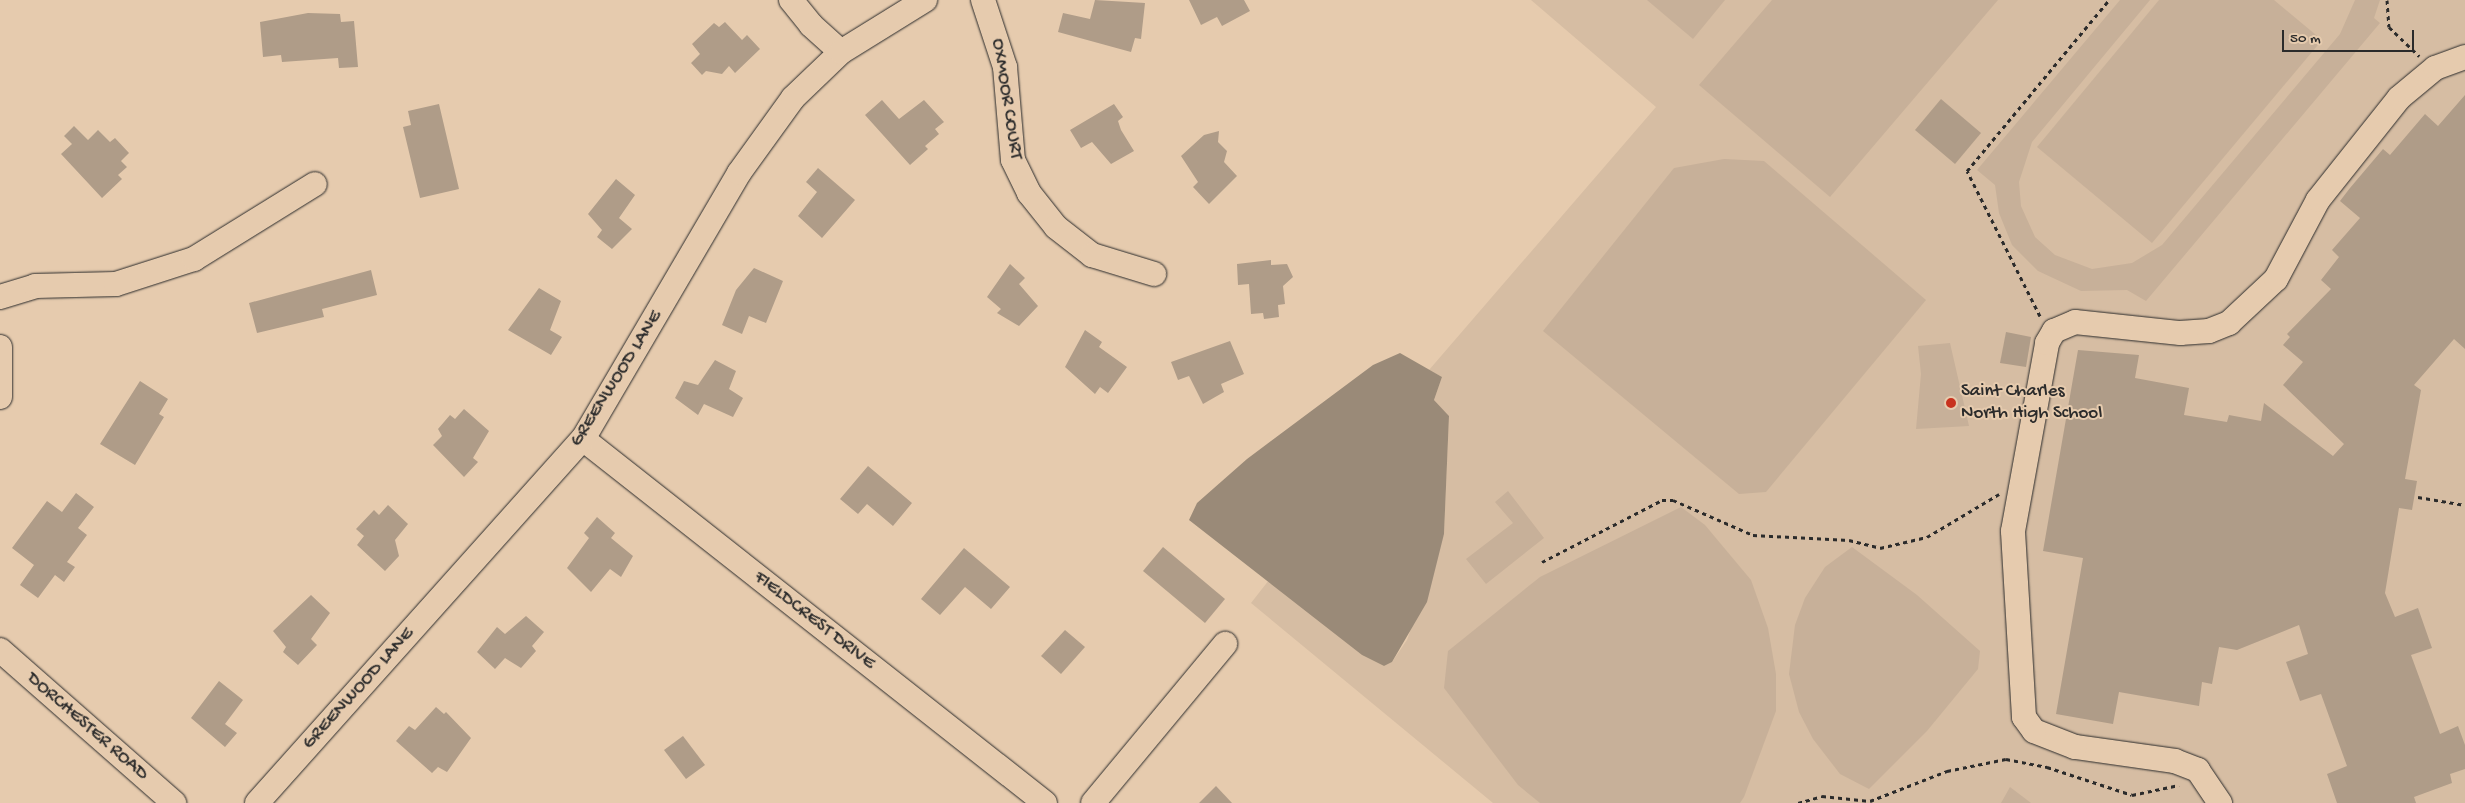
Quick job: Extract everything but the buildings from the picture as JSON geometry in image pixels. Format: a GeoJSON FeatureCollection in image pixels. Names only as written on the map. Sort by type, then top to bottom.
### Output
{"type":"FeatureCollection","features":[{"type":"Feature","properties":{"kind":"street"},"geometry":{"type":"LineString","coordinates":[[791,0],[811,25],[841,52]]}},
{"type":"Feature","properties":{"kind":"street","name":"GREENWOOD LANE"},"geometry":{"type":"LineString","coordinates":[[257,803],[584,439],[739,172],[793,98],[841,52],[925,0]]}},
{"type":"Feature","properties":{"kind":"street","name":"OXMOOR COURT"},"geometry":{"type":"LineString","coordinates":[[983,0],[1005,67],[1013,160],[1029,193],[1056,227],[1092,255],[1154,274]]}},
{"type":"Feature","properties":{"kind":"street"},"geometry":{"type":"LineString","coordinates":[[2220,803],[2198,770],[2175,761],[2075,747],[2034,731],[2024,717],[2013,531],[2051,337],[2075,322],[2180,333],[2209,331],[2229,322],[2276,278],[2318,200],[2399,98],[2434,68],[2465,57]]}},
{"type":"Feature","properties":{"kind":"street"},"geometry":{"type":"LineString","coordinates":[[0,297],[35,286],[116,284],[194,259],[315,184]]}},
{"type":"Feature","properties":{"kind":"street"},"geometry":{"type":"LineString","coordinates":[[0,347],[0,398]]}},
{"type":"Feature","properties":{"kind":"street","name":"FIELDCREST DRIVE"},"geometry":{"type":"LineString","coordinates":[[584,439],[1045,803]]}},
{"type":"Feature","properties":{"kind":"street"},"geometry":{"type":"LineString","coordinates":[[1094,803],[1225,644]]}},
{"type":"Feature","properties":{"kind":"street","name":"DORCHESTER ROAD"},"geometry":{"type":"LineString","coordinates":[[0,650],[174,803]]}},
{"type":"Feature","properties":{"kind":"path"},"geometry":{"type":"LineString","coordinates":[[2051,337],[1967,171],[2109,0]]}},
{"type":"Feature","properties":{"kind":"path"},"geometry":{"type":"LineString","coordinates":[[2387,0],[2389,27],[2434,68]]}},
{"type":"Feature","properties":{"kind":"path"},"geometry":{"type":"LineString","coordinates":[[1542,562],[1662,500],[1673,500],[1752,535],[1849,540],[1880,548],[1927,538],[2001,493]]}},
{"type":"Feature","properties":{"kind":"path"},"geometry":{"type":"LineString","coordinates":[[2418,497],[2465,505]]}},
{"type":"Feature","properties":{"kind":"path"},"geometry":{"type":"LineString","coordinates":[[1798,803],[1822,796],[1870,800],[1947,771],[2006,759],[2047,767],[2132,795],[2189,783]]}},
{"type":"Feature","properties":{"kind":"shaded area","name":"Saint Charles North High School"},"geometry":{"type":"Polygon","coordinates":[[[1531,0],[2465,0],[2465,803],[1493,803],[1251,603],[1269,580],[1362,655],[1384,666],[1392,662],[1407,640],[1444,534],[1449,416],[1434,400],[1442,377],[1429,370],[1656,107],[1531,0]]]}},
{"type":"Feature","properties":{"kind":"shaded area"},"geometry":{"type":"Polygon","coordinates":[[[1647,0],[1725,0],[1693,39],[1647,0]]]}},
{"type":"Feature","properties":{"kind":"shaded area"},"geometry":{"type":"Polygon","coordinates":[[[1772,0],[1998,0],[1830,197],[1699,85],[1772,0]]]}},
{"type":"Feature","properties":{"kind":"shaded area"},"geometry":{"type":"Polygon","coordinates":[[[2120,0],[2150,0],[2032,142],[2019,182],[2021,206],[2035,237],[2055,255],[2092,269],[2132,263],[2162,245],[2340,34],[2355,0],[2380,0],[2374,18],[2380,23],[2146,301],[2127,290],[2081,291],[2038,271],[2012,245],[1999,213],[1995,185],[1977,170],[2120,0]]]}},
{"type":"Feature","properties":{"kind":"shaded area"},"geometry":{"type":"Polygon","coordinates":[[[2159,0],[2274,0],[2322,40],[2152,243],[2037,147],[2159,0]]]}},
{"type":"Feature","properties":{"kind":"shaded area"},"geometry":{"type":"Polygon","coordinates":[[[1724,159],[1764,161],[1926,300],[1766,492],[1739,494],[1543,331],[1674,168],[1724,159]]]}},
{"type":"Feature","properties":{"kind":"shaded area"},"geometry":{"type":"Polygon","coordinates":[[[1950,343],[1969,426],[1916,429],[1921,374],[1918,346],[1950,343]]]}},
{"type":"Feature","properties":{"kind":"shaded area"},"geometry":{"type":"Polygon","coordinates":[[[1400,353],[1442,377],[1434,400],[1449,416],[1444,534],[1427,602],[1392,662],[1384,666],[1362,655],[1189,520],[1197,503],[1247,459],[1373,365],[1400,353]]]}},
{"type":"Feature","properties":{"kind":"shaded area"},"geometry":{"type":"Polygon","coordinates":[[[1508,491],[1544,538],[1486,584],[1466,559],[1513,523],[1495,502],[1508,491]]]}},
{"type":"Feature","properties":{"kind":"shaded area"},"geometry":{"type":"Polygon","coordinates":[[[1681,507],[1705,525],[1751,580],[1768,628],[1776,674],[1776,711],[1744,797],[1740,803],[1540,803],[1518,785],[1444,688],[1448,651],[1540,577],[1681,507]]]}},
{"type":"Feature","properties":{"kind":"shaded area"},"geometry":{"type":"Polygon","coordinates":[[[1852,547],[1917,595],[1980,651],[1978,669],[1927,731],[1869,789],[1840,774],[1813,739],[1799,712],[1789,674],[1795,625],[1805,598],[1825,567],[1852,547]]]}},
{"type":"Feature","properties":{"kind":"shaded area"},"geometry":{"type":"Polygon","coordinates":[[[2010,787],[2031,803],[2001,803],[2010,787]]]}},
{"type":"Feature","properties":{"kind":"place","name":"Saint Charles North High School"},"geometry":{"type":"Point","coordinates":[1951,403]}}]}
